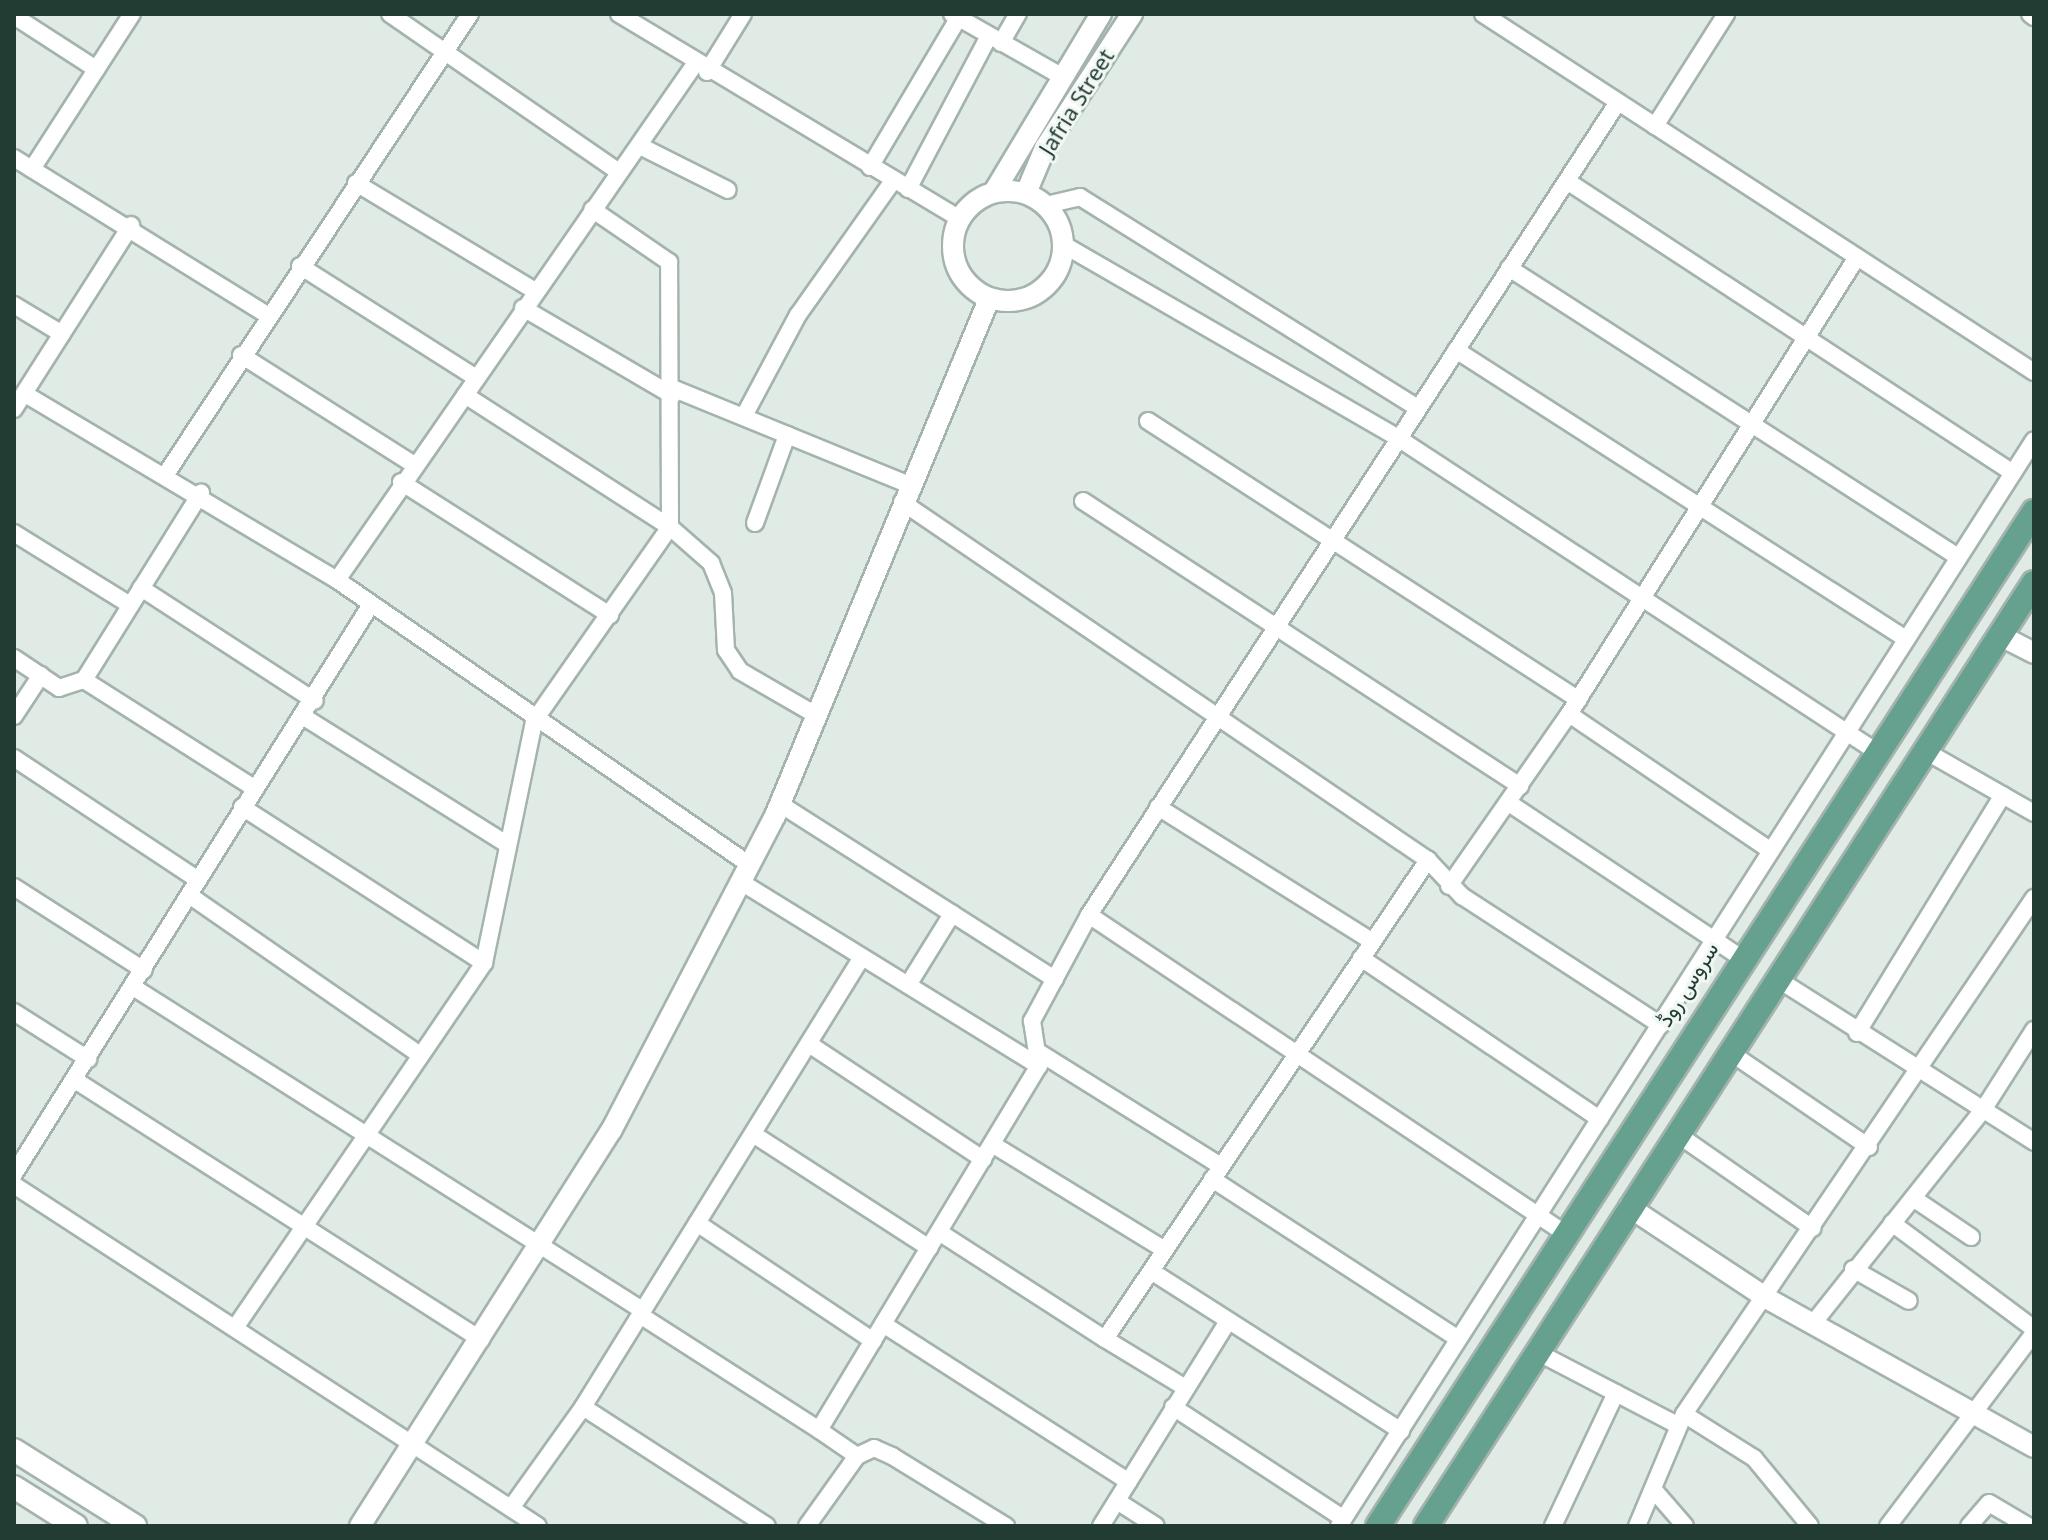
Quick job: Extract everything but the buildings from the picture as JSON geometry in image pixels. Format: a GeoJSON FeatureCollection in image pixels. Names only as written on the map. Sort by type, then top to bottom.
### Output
{"type":"FeatureCollection","features":[{"type":"Feature","properties":{"kind":"main road"},"geometry":{"type":"LineString","coordinates":[[1378,1526],[2034,512]]}},
{"type":"Feature","properties":{"kind":"main road"},"geometry":{"type":"LineString","coordinates":[[1426,1526],[2034,583]]}},
{"type":"Feature","properties":{"kind":"main road"},"geometry":{"type":"LineString","coordinates":[[14,1450],[135,1526]]}},
{"type":"Feature","properties":{"kind":"main road"},"geometry":{"type":"LineString","coordinates":[[14,1487],[76,1526]]}},
{"type":"Feature","properties":{"kind":"street"},"geometry":{"type":"LineString","coordinates":[[32,169],[132,14]]}},
{"type":"Feature","properties":{"kind":"street"},"geometry":{"type":"LineString","coordinates":[[390,14],[618,171]]}},
{"type":"Feature","properties":{"kind":"street"},"geometry":{"type":"LineString","coordinates":[[166,474],[267,315],[470,14]]}},
{"type":"Feature","properties":{"kind":"street"},"geometry":{"type":"LineString","coordinates":[[619,14],[701,68],[960,219]]}},
{"type":"Feature","properties":{"kind":"street"},"geometry":{"type":"LineString","coordinates":[[337,580],[413,464],[465,395],[618,171],[743,14]]}},
{"type":"Feature","properties":{"kind":"street"},"geometry":{"type":"LineString","coordinates":[[744,416],[798,315],[900,185],[995,39],[1018,14]]}},
{"type":"Feature","properties":{"kind":"street","name":"Jafria Street"},"geometry":{"type":"LineString","coordinates":[[994,192],[1101,14]]}},
{"type":"Feature","properties":{"kind":"street"},"geometry":{"type":"LineString","coordinates":[[1483,14],[2034,372]]}},
{"type":"Feature","properties":{"kind":"street"},"geometry":{"type":"LineString","coordinates":[[1655,126],[1726,14]]}},
{"type":"Feature","properties":{"kind":"street"},"geometry":{"type":"LineString","coordinates":[[870,167],[957,15],[1061,76]]}},
{"type":"Feature","properties":{"kind":"street"},"geometry":{"type":"LineString","coordinates":[[14,16],[96,69]]}},
{"type":"Feature","properties":{"kind":"street","name":"Jafria Street"},"geometry":{"type":"LineString","coordinates":[[1026,193],[1045,148],[1123,17]]}},
{"type":"Feature","properties":{"kind":"street"},"geometry":{"type":"LineString","coordinates":[[819,1430],[988,1152],[1040,1059],[1032,1021],[1089,915],[1618,102]]}},
{"type":"Feature","properties":{"kind":"street"},"geometry":{"type":"LineString","coordinates":[[640,146],[728,190]]}},
{"type":"Feature","properties":{"kind":"street"},"geometry":{"type":"LineString","coordinates":[[14,158],[131,225],[267,315]]}},
{"type":"Feature","properties":{"kind":"street"},"geometry":{"type":"LineString","coordinates":[[1567,181],[2013,473]]}},
{"type":"Feature","properties":{"kind":"street"},"geometry":{"type":"LineString","coordinates":[[356,183],[535,291]]}},
{"type":"Feature","properties":{"kind":"street"},"geometry":{"type":"LineString","coordinates":[[1064,245],[1058,271],[1041,291],[1016,301],[989,299],[964,280],[953,250],[960,219],[994,192],[1026,193],[1046,205],[1064,245],[1398,438],[1877,752]]}},
{"type":"Feature","properties":{"kind":"street"},"geometry":{"type":"LineString","coordinates":[[1046,205],[1080,197],[1418,408]]}},
{"type":"Feature","properties":{"kind":"street"},"geometry":{"type":"LineString","coordinates":[[235,1328],[484,963],[534,721],[670,527],[672,392],[669,262],[592,209]]}},
{"type":"Feature","properties":{"kind":"street"},"geometry":{"type":"LineString","coordinates":[[14,409],[131,225]]}},
{"type":"Feature","properties":{"kind":"street"},"geometry":{"type":"LineString","coordinates":[[1449,886],[1579,700],[1857,257]]}},
{"type":"Feature","properties":{"kind":"street"},"geometry":{"type":"LineString","coordinates":[[300,266],[475,377]]}},
{"type":"Feature","properties":{"kind":"street"},"geometry":{"type":"LineString","coordinates":[[1509,268],[1958,557]]}},
{"type":"Feature","properties":{"kind":"street"},"geometry":{"type":"LineString","coordinates":[[360,1526],[611,1131],[745,873],[780,804],[989,299]]}},
{"type":"Feature","properties":{"kind":"street"},"geometry":{"type":"LineString","coordinates":[[14,305],[62,334]]}},
{"type":"Feature","properties":{"kind":"street"},"geometry":{"type":"LineString","coordinates":[[523,308],[672,392],[744,416],[906,494],[1215,717],[1428,860],[1449,886],[1661,1025]]}},
{"type":"Feature","properties":{"kind":"street"},"geometry":{"type":"LineString","coordinates":[[1456,350],[1906,639]]}},
{"type":"Feature","properties":{"kind":"street"},"geometry":{"type":"LineString","coordinates":[[241,355],[413,464]]}},
{"type":"Feature","properties":{"kind":"street"},"geometry":{"type":"LineString","coordinates":[[25,394],[201,493],[337,580],[862,957],[1040,1059],[1217,1172],[1457,1338]]}},
{"type":"Feature","properties":{"kind":"street"},"geometry":{"type":"LineString","coordinates":[[465,395],[670,527],[711,563],[723,593],[726,650],[740,671],[816,715]]}},
{"type":"Feature","properties":{"kind":"street"},"geometry":{"type":"LineString","coordinates":[[1148,421],[1579,700]]}},
{"type":"Feature","properties":{"kind":"street"},"geometry":{"type":"LineString","coordinates":[[755,523],[787,435]]}},
{"type":"Feature","properties":{"kind":"street","name":"سروس روڈ"},"geometry":{"type":"LineString","coordinates":[[1342,1522],[2034,440]]}},
{"type":"Feature","properties":{"kind":"street"},"geometry":{"type":"LineString","coordinates":[[401,482],[610,615]]}},
{"type":"Feature","properties":{"kind":"street"},"geometry":{"type":"LineString","coordinates":[[14,658],[59,688],[84,680],[201,493]]}},
{"type":"Feature","properties":{"kind":"street"},"geometry":{"type":"LineString","coordinates":[[1083,501],[1273,629],[1520,786]]}},
{"type":"Feature","properties":{"kind":"street"},"geometry":{"type":"LineString","coordinates":[[14,533],[130,605]]}},
{"type":"Feature","properties":{"kind":"street"},"geometry":{"type":"LineString","coordinates":[[141,588],[315,701]]}},
{"type":"Feature","properties":{"kind":"street"},"geometry":{"type":"LineString","coordinates":[[14,1174],[144,970],[254,788],[315,701],[370,606]]}},
{"type":"Feature","properties":{"kind":"street"},"geometry":{"type":"LineString","coordinates":[[2001,636],[2034,653]]}},
{"type":"Feature","properties":{"kind":"street"},"geometry":{"type":"LineString","coordinates":[[14,716],[41,675]]}},
{"type":"Feature","properties":{"kind":"street"},"geometry":{"type":"LineString","coordinates":[[84,680],[254,788]]}},
{"type":"Feature","properties":{"kind":"street"},"geometry":{"type":"LineString","coordinates":[[1569,714],[1771,851]]}},
{"type":"Feature","properties":{"kind":"street"},"geometry":{"type":"LineString","coordinates":[[304,717],[508,845]]}},
{"type":"Feature","properties":{"kind":"street"},"geometry":{"type":"LineString","coordinates":[[1927,752],[2034,813]]}},
{"type":"Feature","properties":{"kind":"street"},"geometry":{"type":"LineString","coordinates":[[14,758],[198,880]]}},
{"type":"Feature","properties":{"kind":"street"},"geometry":{"type":"LineString","coordinates":[[1857,1033],[2003,795]]}},
{"type":"Feature","properties":{"kind":"street"},"geometry":{"type":"LineString","coordinates":[[1509,803],[1743,959]]}},
{"type":"Feature","properties":{"kind":"street"},"geometry":{"type":"LineString","coordinates":[[780,804],[1055,979]]}},
{"type":"Feature","properties":{"kind":"street"},"geometry":{"type":"LineString","coordinates":[[242,807],[484,963]]}},
{"type":"Feature","properties":{"kind":"street"},"geometry":{"type":"LineString","coordinates":[[1158,807],[1372,941]]}},
{"type":"Feature","properties":{"kind":"street"},"geometry":{"type":"LineString","coordinates":[[1105,1339],[1428,860]]}},
{"type":"Feature","properties":{"kind":"street"},"geometry":{"type":"LineString","coordinates":[[14,887],[144,970]]}},
{"type":"Feature","properties":{"kind":"street"},"geometry":{"type":"LineString","coordinates":[[189,895],[420,1055]]}},
{"type":"Feature","properties":{"kind":"street"},"geometry":{"type":"LineString","coordinates":[[1637,1526],[1681,1420],[1768,1299],[1812,1228],[2034,898]]}},
{"type":"Feature","properties":{"kind":"street"},"geometry":{"type":"LineString","coordinates":[[908,985],[952,914]]}},
{"type":"Feature","properties":{"kind":"street"},"geometry":{"type":"LineString","coordinates":[[1089,915],[1566,1234]]}},
{"type":"Feature","properties":{"kind":"street"},"geometry":{"type":"LineString","coordinates":[[511,1508],[583,1407],[862,957]]}},
{"type":"Feature","properties":{"kind":"street"},"geometry":{"type":"LineString","coordinates":[[1361,958],[1600,1119]]}},
{"type":"Feature","properties":{"kind":"street"},"geometry":{"type":"LineString","coordinates":[[1779,980],[1857,1033],[2034,1142]]}},
{"type":"Feature","properties":{"kind":"street"},"geometry":{"type":"LineString","coordinates":[[133,987],[541,1244],[857,1456]]}},
{"type":"Feature","properties":{"kind":"street"},"geometry":{"type":"LineString","coordinates":[[14,1012],[88,1059]]}},
{"type":"Feature","properties":{"kind":"street"},"geometry":{"type":"LineString","coordinates":[[1815,1321],[1853,1269],[1983,1110],[2034,1030]]}},
{"type":"Feature","properties":{"kind":"street"},"geometry":{"type":"LineString","coordinates":[[809,1044],[988,1152],[1165,1250]]}},
{"type":"Feature","properties":{"kind":"street"},"geometry":{"type":"LineString","coordinates":[[1731,1053],[1869,1147]]}},
{"type":"Feature","properties":{"kind":"street"},"geometry":{"type":"LineString","coordinates":[[75,1080],[481,1340]]}},
{"type":"Feature","properties":{"kind":"street"},"geometry":{"type":"LineString","coordinates":[[753,1134],[929,1248]]}},
{"type":"Feature","properties":{"kind":"street"},"geometry":{"type":"LineString","coordinates":[[1677,1134],[1812,1228]]}},
{"type":"Feature","properties":{"kind":"street"},"geometry":{"type":"LineString","coordinates":[[14,1185],[538,1526]]}},
{"type":"Feature","properties":{"kind":"street"},"geometry":{"type":"LineString","coordinates":[[1913,1198],[1971,1237]]}},
{"type":"Feature","properties":{"kind":"street"},"geometry":{"type":"LineString","coordinates":[[1629,1207],[1768,1299],[1815,1321],[2034,1447]]}},
{"type":"Feature","properties":{"kind":"street"},"geometry":{"type":"LineString","coordinates":[[697,1223],[873,1341]]}},
{"type":"Feature","properties":{"kind":"street"},"geometry":{"type":"LineString","coordinates":[[1888,1526],[1976,1414],[2034,1331],[1892,1223]]}},
{"type":"Feature","properties":{"kind":"street"},"geometry":{"type":"LineString","coordinates":[[939,1232],[1184,1387]]}},
{"type":"Feature","properties":{"kind":"street"},"geometry":{"type":"LineString","coordinates":[[1853,1269],[1909,1301]]}},
{"type":"Feature","properties":{"kind":"street"},"geometry":{"type":"LineString","coordinates":[[1151,1271],[1401,1431]]}},
{"type":"Feature","properties":{"kind":"street"},"geometry":{"type":"LineString","coordinates":[[1101,1526],[1184,1387],[1228,1321]]}},
{"type":"Feature","properties":{"kind":"street"},"geometry":{"type":"LineString","coordinates":[[883,1324],[1129,1482]]}},
{"type":"Feature","properties":{"kind":"street"},"geometry":{"type":"LineString","coordinates":[[1537,1352],[1754,1458],[1810,1526]]}},
{"type":"Feature","properties":{"kind":"street"},"geometry":{"type":"LineString","coordinates":[[1553,1526],[1616,1393]]}},
{"type":"Feature","properties":{"kind":"street"},"geometry":{"type":"LineString","coordinates":[[583,1407],[767,1526]]}},
{"type":"Feature","properties":{"kind":"street"},"geometry":{"type":"LineString","coordinates":[[1173,1407],[1342,1522]]}},
{"type":"Feature","properties":{"kind":"street"},"geometry":{"type":"LineString","coordinates":[[807,1526],[857,1456],[874,1448],[1006,1526]]}},
{"type":"Feature","properties":{"kind":"street"},"geometry":{"type":"LineString","coordinates":[[1653,1489],[1685,1526]]}},
{"type":"Feature","properties":{"kind":"street"},"geometry":{"type":"LineString","coordinates":[[1117,1501],[1156,1526]]}},
{"type":"Feature","properties":{"kind":"street"},"geometry":{"type":"LineString","coordinates":[[1969,1526],[1989,1503],[2028,1526]]}}]}
